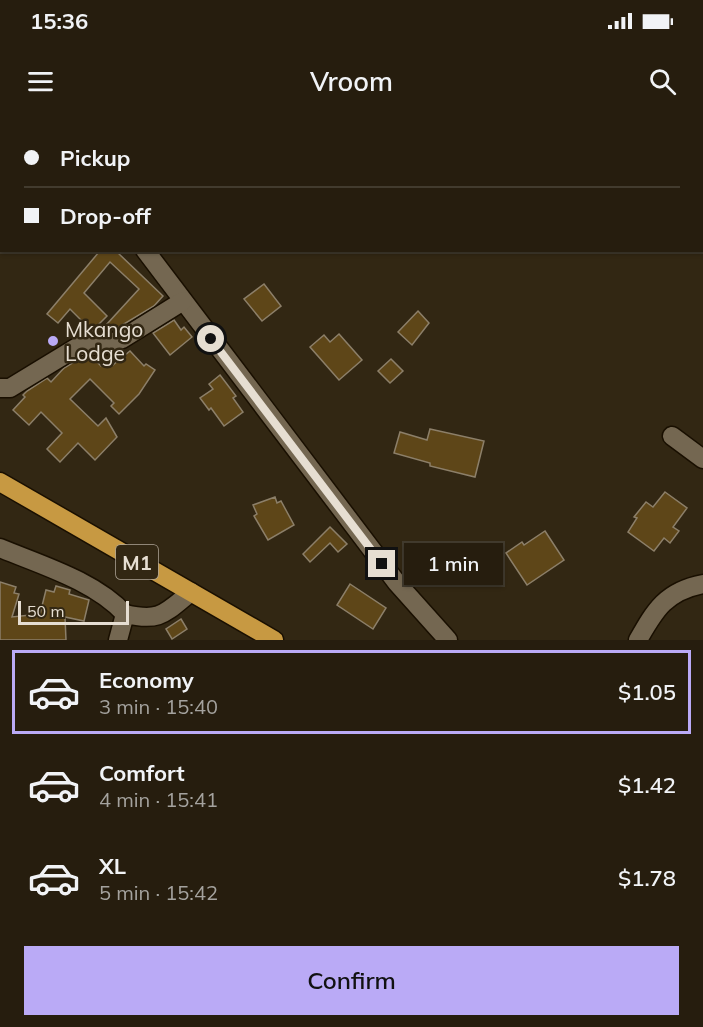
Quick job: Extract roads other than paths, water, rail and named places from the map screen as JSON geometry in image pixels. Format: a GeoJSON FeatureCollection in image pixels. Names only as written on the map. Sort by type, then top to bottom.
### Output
{"type":"FeatureCollection","features":[{"type":"Feature","properties":{"kind":"highway","name":"M1"},"geometry":{"type":"LineString","coordinates":[[0,482],[274,640]]}},
{"type":"Feature","properties":{"kind":"street"},"geometry":{"type":"LineString","coordinates":[[146,252],[397,583],[448,640]]}},
{"type":"Feature","properties":{"kind":"street"},"geometry":{"type":"LineString","coordinates":[[0,388],[10,388],[79,346],[105,345],[122,339],[183,301]]}},
{"type":"Feature","properties":{"kind":"street"},"geometry":{"type":"LineString","coordinates":[[672,436],[703,459]]}},
{"type":"Feature","properties":{"kind":"street"},"geometry":{"type":"LineString","coordinates":[[0,548],[95,590],[113,601],[125,614],[145,618],[160,615],[191,592]]}},
{"type":"Feature","properties":{"kind":"street"},"geometry":{"type":"LineString","coordinates":[[638,640],[652,614],[661,603],[673,595],[703,584]]}},
{"type":"Feature","properties":{"kind":"street"},"geometry":{"type":"LineString","coordinates":[[118,640],[125,614]]}},
{"type":"Feature","properties":{"kind":"place","name":"Mkango Lodge"},"geometry":{"type":"Point","coordinates":[53,341]}}]}
